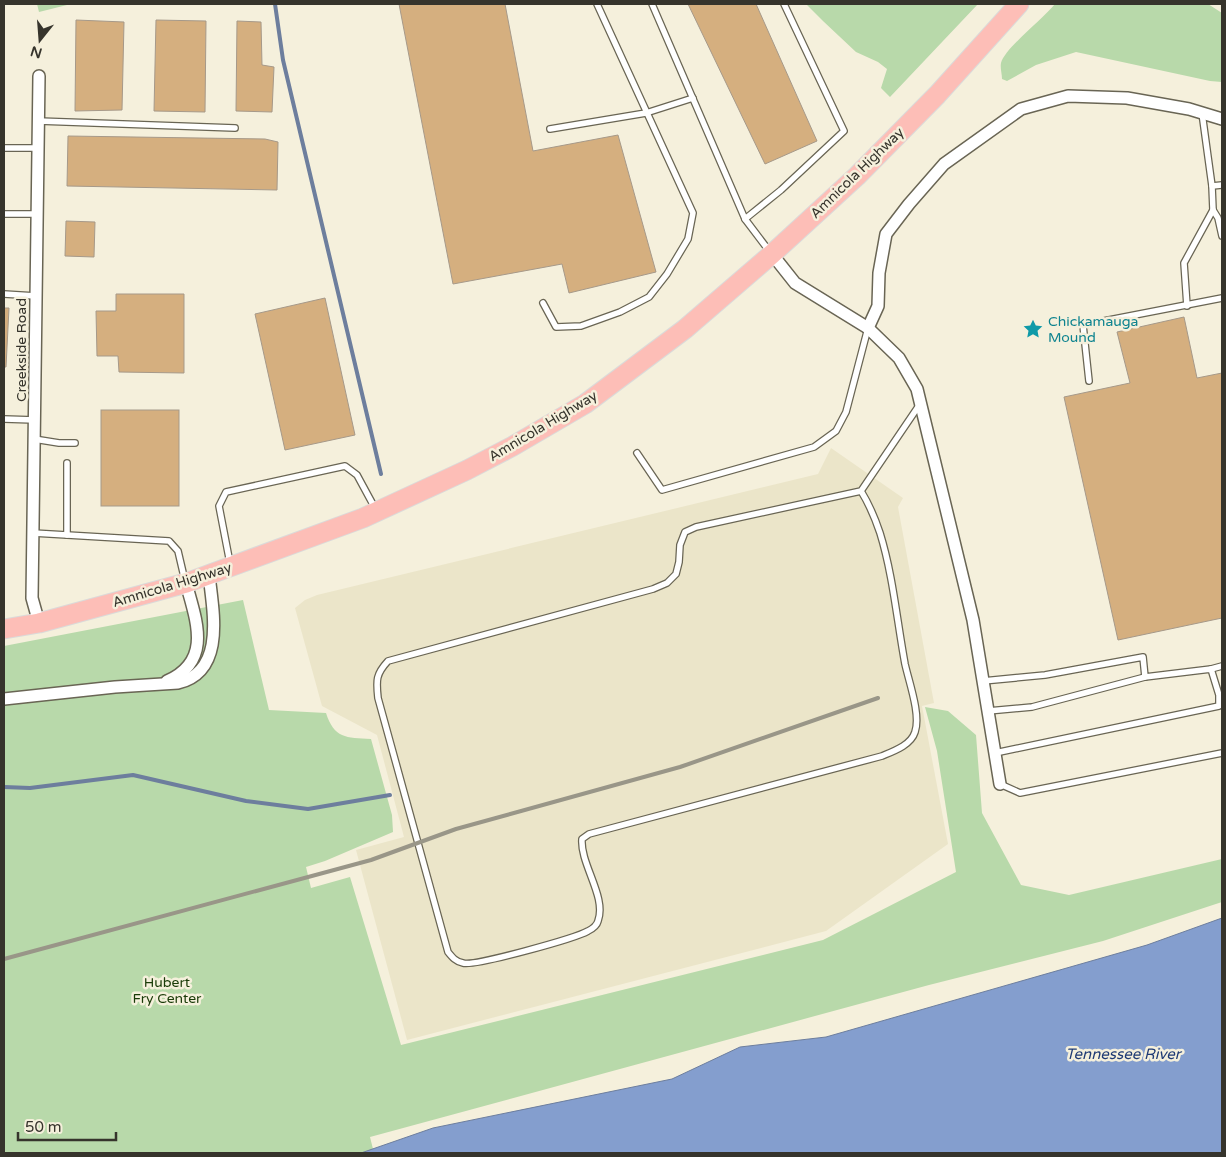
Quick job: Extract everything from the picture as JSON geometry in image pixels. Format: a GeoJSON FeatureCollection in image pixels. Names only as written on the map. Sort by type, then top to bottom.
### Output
{"type":"FeatureCollection","features":[{"type":"Feature","properties":{"kind":"main road","name":"Amnicola Highway"},"geometry":{"type":"LineString","coordinates":[[4,629],[39,623],[209,576],[377,512],[467,470],[513,446],[585,404],[685,328],[772,254],[857,176],[930,102],[1019,4]]}},
{"type":"Feature","properties":{"kind":"street","name":"Creekside Road"},"geometry":{"type":"LineString","coordinates":[[38,76],[32,598],[39,623]]}},
{"type":"Feature","properties":{"kind":"street"},"geometry":{"type":"LineString","coordinates":[[868,328],[878,306],[879,273],[886,234],[944,164],[1021,108],[1068,96],[1127,98],[1189,109],[1222,119]]}},
{"type":"Feature","properties":{"kind":"street"},"geometry":{"type":"LineString","coordinates":[[772,254],[795,283],[868,328],[899,358],[917,389],[973,620],[1000,784]]}},
{"type":"Feature","properties":{"kind":"street"},"geometry":{"type":"LineString","coordinates":[[4,699],[187,681],[199,673],[209,656],[214,633],[209,576]]}},
{"type":"Feature","properties":{"kind":"street"},"geometry":{"type":"LineString","coordinates":[[162,683],[176,677],[188,666],[194,656],[199,636],[186,583]]}},
{"type":"Feature","properties":{"kind":"lane"},"geometry":{"type":"LineString","coordinates":[[543,303],[556,328],[581,326],[620,312],[649,297],[667,274],[688,239],[693,213],[597,4]]}},
{"type":"Feature","properties":{"kind":"lane"},"geometry":{"type":"LineString","coordinates":[[652,4],[745,218],[772,254]]}},
{"type":"Feature","properties":{"kind":"lane"},"geometry":{"type":"LineString","coordinates":[[745,218],[781,190],[844,130],[784,4]]}},
{"type":"Feature","properties":{"kind":"lane"},"geometry":{"type":"LineString","coordinates":[[550,128],[646,114],[693,98]]}},
{"type":"Feature","properties":{"kind":"lane"},"geometry":{"type":"LineString","coordinates":[[1202,113],[1212,186],[1213,210],[1218,218],[1222,236]]}},
{"type":"Feature","properties":{"kind":"lane"},"geometry":{"type":"LineString","coordinates":[[38,121],[235,128]]}},
{"type":"Feature","properties":{"kind":"lane"},"geometry":{"type":"LineString","coordinates":[[4,148],[38,148]]}},
{"type":"Feature","properties":{"kind":"lane"},"geometry":{"type":"LineString","coordinates":[[1212,186],[1222,185]]}},
{"type":"Feature","properties":{"kind":"lane"},"geometry":{"type":"LineString","coordinates":[[1187,306],[1184,263],[1213,210]]}},
{"type":"Feature","properties":{"kind":"lane"},"geometry":{"type":"LineString","coordinates":[[4,214],[37,214]]}},
{"type":"Feature","properties":{"kind":"lane"},"geometry":{"type":"LineString","coordinates":[[4,294],[36,296]]}},
{"type":"Feature","properties":{"kind":"lane"},"geometry":{"type":"LineString","coordinates":[[1089,380],[1083,325],[1222,298]]}},
{"type":"Feature","properties":{"kind":"lane"},"geometry":{"type":"LineString","coordinates":[[637,453],[662,490],[814,447],[836,431],[841,423],[848,404],[868,328]]}},
{"type":"Feature","properties":{"kind":"lane"},"geometry":{"type":"LineString","coordinates":[[861,491],[871,509],[880,533],[891,581],[915,707],[916,731],[911,740],[882,756],[589,834],[582,839],[581,848],[598,899],[600,911],[598,921],[593,928],[578,935],[481,963],[463,964],[454,959],[448,952],[378,698],[376,681],[380,669],[388,661],[653,589],[667,583],[676,574],[680,545],[685,532],[696,527],[861,491],[920,404]]}},
{"type":"Feature","properties":{"kind":"lane"},"geometry":{"type":"LineString","coordinates":[[4,419],[35,420]]}},
{"type":"Feature","properties":{"kind":"lane"},"geometry":{"type":"LineString","coordinates":[[34,438],[59,443],[75,443]]}},
{"type":"Feature","properties":{"kind":"lane"},"geometry":{"type":"LineString","coordinates":[[67,463],[67,535]]}},
{"type":"Feature","properties":{"kind":"lane"},"geometry":{"type":"LineString","coordinates":[[231,568],[219,506],[226,492],[345,466],[357,474],[377,512]]}},
{"type":"Feature","properties":{"kind":"lane"},"geometry":{"type":"LineString","coordinates":[[33,533],[169,542],[178,551],[186,583]]}},
{"type":"Feature","properties":{"kind":"lane"},"geometry":{"type":"LineString","coordinates":[[983,681],[1045,675],[1143,657],[1146,677]]}},
{"type":"Feature","properties":{"kind":"lane"},"geometry":{"type":"LineString","coordinates":[[988,711],[1032,707],[1146,677],[1222,666]]}},
{"type":"Feature","properties":{"kind":"lane"},"geometry":{"type":"LineString","coordinates":[[995,753],[1221,706],[1211,669]]}},
{"type":"Feature","properties":{"kind":"lane"},"geometry":{"type":"LineString","coordinates":[[1000,784],[1020,793],[1222,753]]}},
{"type":"Feature","properties":{"kind":"shaded area"},"geometry":{"type":"Polygon","coordinates":[[[831,448],[903,498],[898,507],[934,703],[922,706],[948,844],[826,931],[407,1040],[356,850],[404,837],[377,735],[322,706],[295,608],[305,600],[317,595],[818,474],[831,448]]]}},
{"type":"Feature","properties":{"kind":"green space"},"geometry":{"type":"Polygon","coordinates":[[[37,4],[71,4],[39,12],[37,4]]]}},
{"type":"Feature","properties":{"kind":"green space"},"geometry":{"type":"Polygon","coordinates":[[[806,4],[978,4],[890,97],[881,88],[887,69],[878,62],[856,52],[806,4]]]}},
{"type":"Feature","properties":{"kind":"green space"},"geometry":{"type":"Polygon","coordinates":[[[1055,4],[1208,4],[1222,13],[1222,82],[1076,52],[1036,65],[1007,81],[1002,79],[1001,63],[1004,57],[1055,4]]]}},
{"type":"Feature","properties":{"kind":"green space","name":"Hubert Fry Center"},"geometry":{"type":"Polygon","coordinates":[[[243,600],[269,710],[326,713],[333,727],[342,735],[371,739],[392,815],[393,832],[325,861],[306,867],[311,888],[350,877],[401,1045],[823,940],[956,872],[937,751],[925,707],[948,711],[976,735],[982,813],[1021,885],[1069,895],[1222,859],[1222,902],[1103,941],[929,985],[370,1137],[373,1149],[361,1153],[4,1153],[4,646],[243,600]]]}},
{"type":"Feature","properties":{"kind":"water","name":"Tennessee River"},"geometry":{"type":"Polygon","coordinates":[[[1222,918],[1222,1153],[361,1153],[433,1128],[672,1079],[740,1047],[826,1037],[1147,945],[1222,918]]]}},
{"type":"Feature","properties":{"kind":"building"},"geometry":{"type":"Polygon","coordinates":[[[399,4],[505,4],[533,151],[618,135],[656,272],[569,293],[562,264],[453,284],[399,4]]]}},
{"type":"Feature","properties":{"kind":"building"},"geometry":{"type":"Polygon","coordinates":[[[688,4],[756,4],[817,141],[765,164],[688,4]]]}},
{"type":"Feature","properties":{"kind":"building"},"geometry":{"type":"Polygon","coordinates":[[[76,20],[124,22],[122,110],[75,111],[76,20]]]}},
{"type":"Feature","properties":{"kind":"building"},"geometry":{"type":"Polygon","coordinates":[[[156,20],[206,21],[205,112],[154,111],[156,20]]]}},
{"type":"Feature","properties":{"kind":"building"},"geometry":{"type":"Polygon","coordinates":[[[237,21],[261,22],[262,65],[274,67],[272,112],[236,111],[237,21]]]}},
{"type":"Feature","properties":{"kind":"building"},"geometry":{"type":"Polygon","coordinates":[[[68,136],[265,139],[278,142],[277,190],[67,186],[68,136]]]}},
{"type":"Feature","properties":{"kind":"building"},"geometry":{"type":"Polygon","coordinates":[[[66,221],[95,222],[94,257],[65,256],[66,221]]]}},
{"type":"Feature","properties":{"kind":"building"},"geometry":{"type":"Polygon","coordinates":[[[116,294],[184,294],[184,373],[119,372],[118,356],[97,356],[96,311],[116,311],[116,294]]]}},
{"type":"Feature","properties":{"kind":"building"},"geometry":{"type":"Polygon","coordinates":[[[325,298],[355,435],[285,450],[255,314],[325,298]]]}},
{"type":"Feature","properties":{"kind":"building"},"geometry":{"type":"Polygon","coordinates":[[[4,308],[9,308],[6,367],[4,367],[4,308]]]}},
{"type":"Feature","properties":{"kind":"building"},"geometry":{"type":"Polygon","coordinates":[[[1184,317],[1197,378],[1222,373],[1222,618],[1118,640],[1064,397],[1130,383],[1117,332],[1184,317]]]}},
{"type":"Feature","properties":{"kind":"building"},"geometry":{"type":"Polygon","coordinates":[[[101,410],[179,410],[179,506],[101,506],[101,410]]]}},
{"type":"Feature","properties":{"kind":"waterway"},"geometry":{"type":"LineString","coordinates":[[275,4],[283,60],[381,474]]}},
{"type":"Feature","properties":{"kind":"waterway"},"geometry":{"type":"LineString","coordinates":[[4,787],[30,788],[133,775],[246,801],[308,809],[390,795]]}},
{"type":"Feature","properties":{"kind":"railway"},"geometry":{"type":"LineString","coordinates":[[4,959],[371,860],[456,829],[680,767],[878,698]]}},
{"type":"Feature","properties":{"kind":"place","name":"Chickamauga Mound"},"geometry":{"type":"Point","coordinates":[1033,329]}}]}
